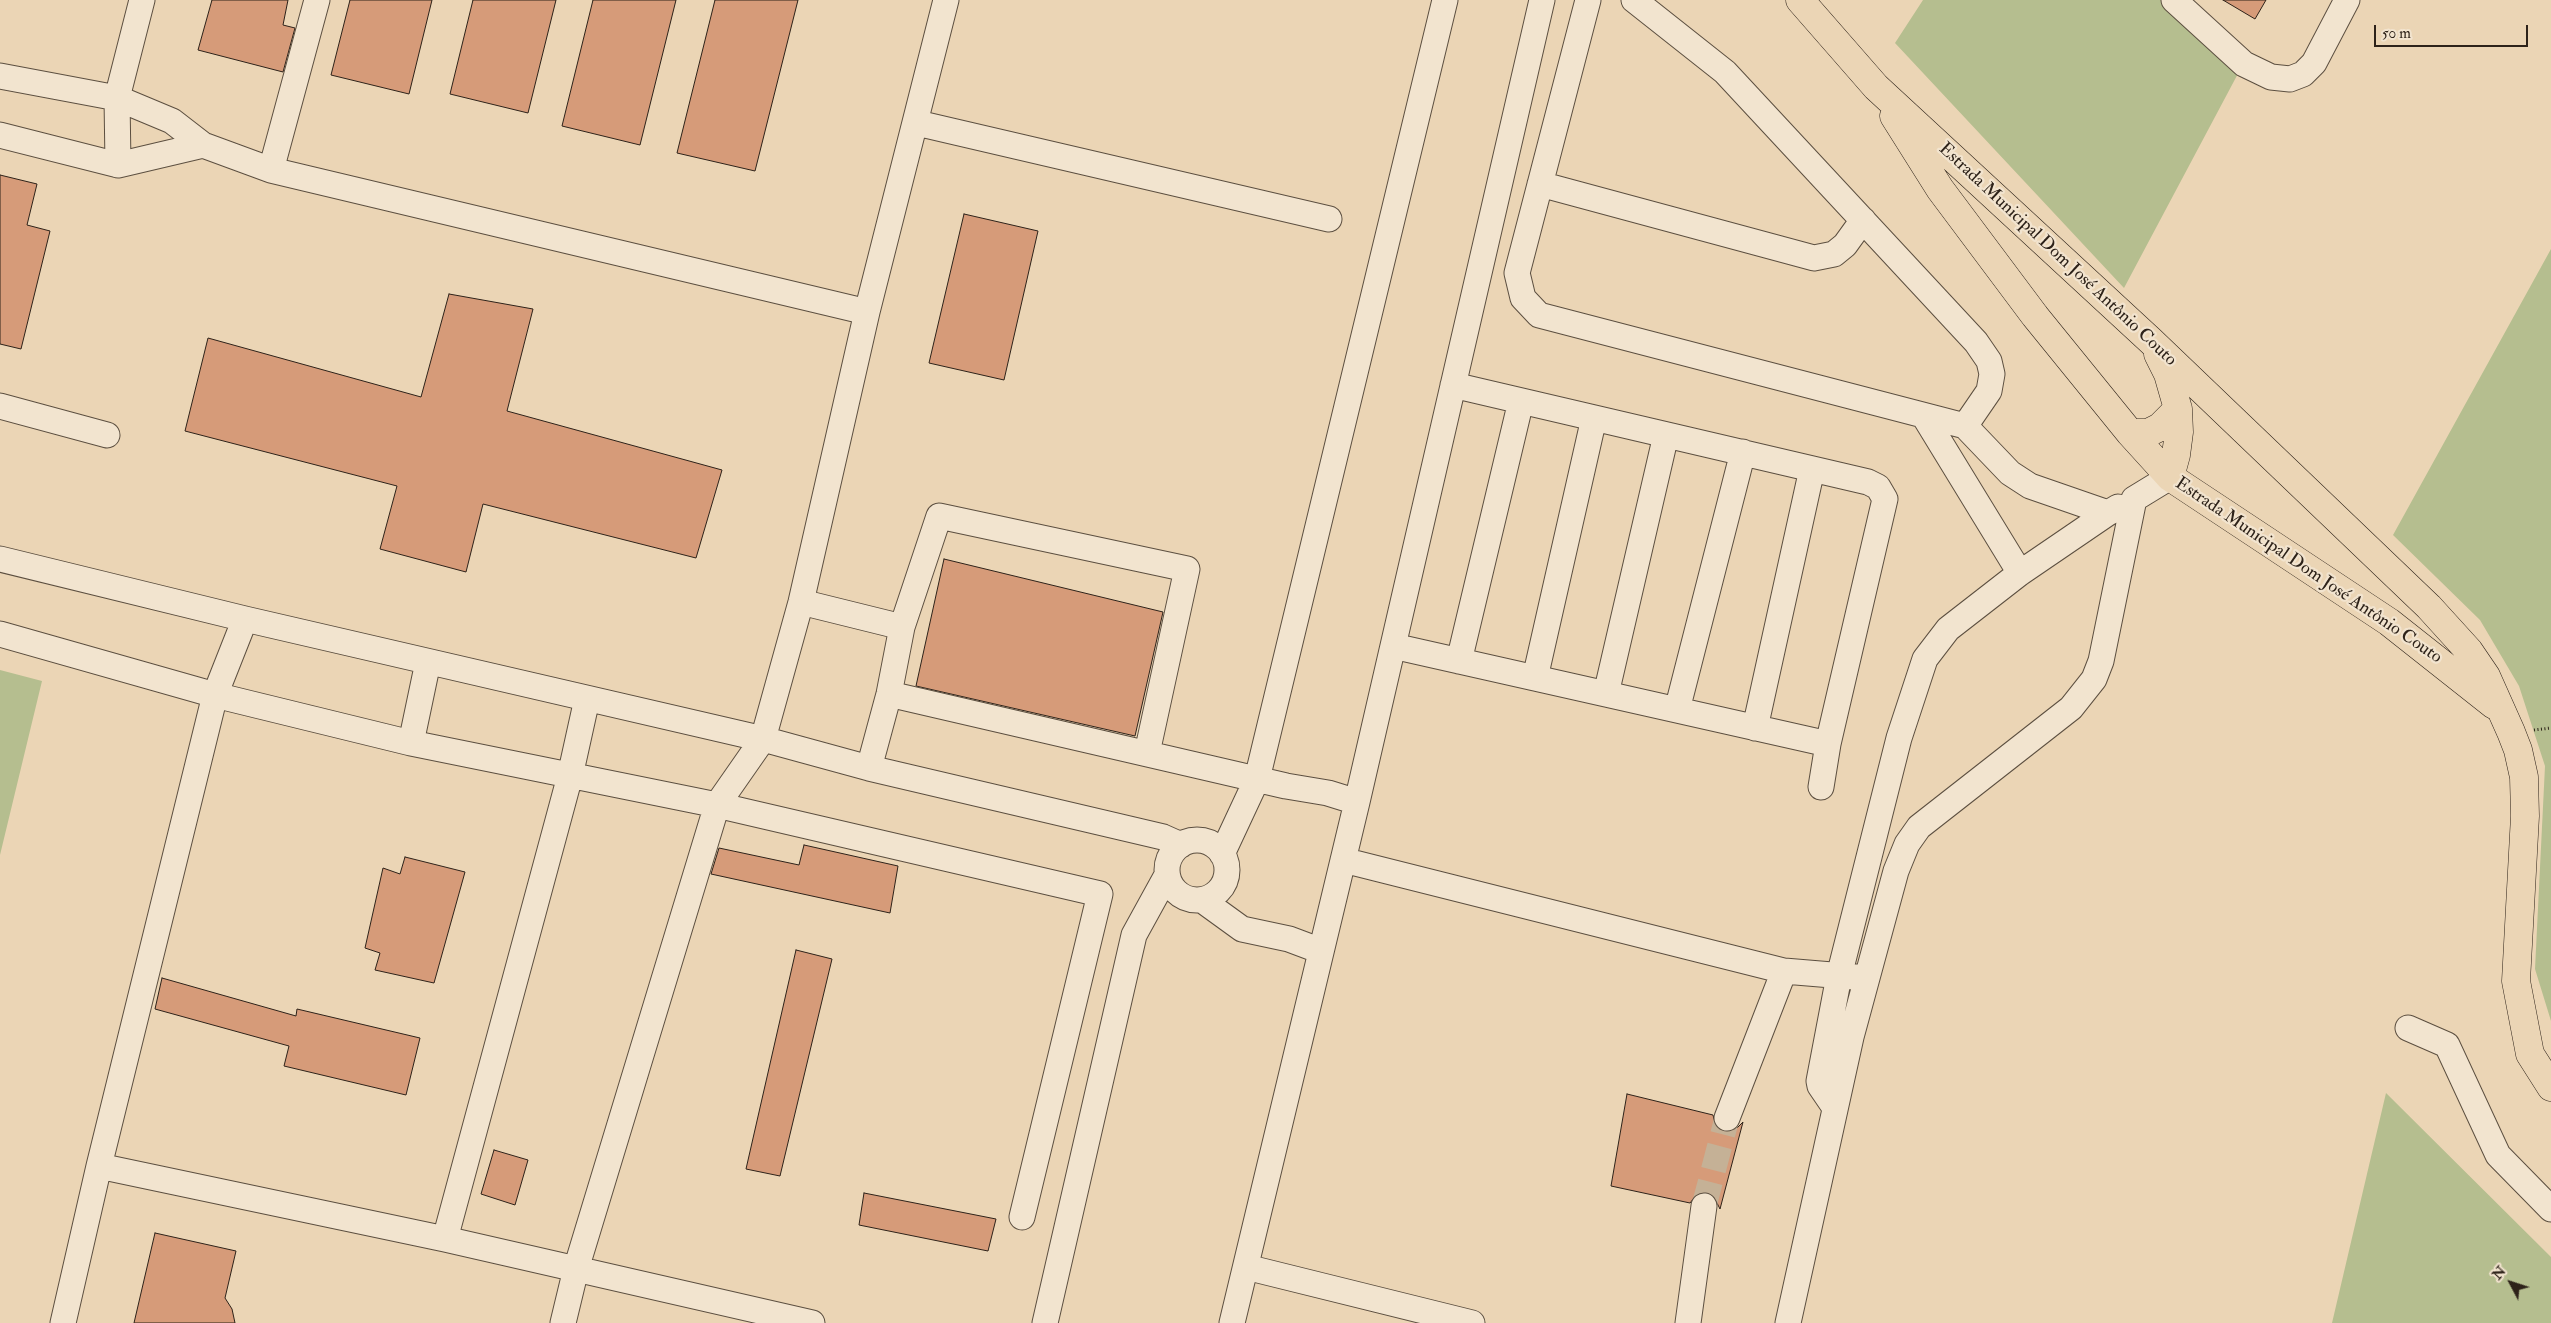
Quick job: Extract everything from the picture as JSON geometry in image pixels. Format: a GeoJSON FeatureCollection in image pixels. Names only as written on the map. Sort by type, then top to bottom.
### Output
{"type":"FeatureCollection","features":[{"type":"Feature","properties":{"kind":"main road","name":"Estrada Municipal Dom José Antônio Couto"},"geometry":{"type":"LineString","coordinates":[[1800,0],[1876,87],[2151,341],[2435,615],[2469,651],[2486,676],[2518,750],[2524,777],[2525,816],[2516,981],[2530,1054],[2551,1087]]}},
{"type":"Feature","properties":{"kind":"main road","name":"Estrada Municipal Dom José Antônio Couto"},"geometry":{"type":"LineString","coordinates":[[1876,87],[1940,189],[2035,316],[2130,433],[2170,477],[2389,622],[2499,709]]}},
{"type":"Feature","properties":{"kind":"main road"},"geometry":{"type":"LineString","coordinates":[[2151,341],[2168,374],[2178,409],[2178,440],[2170,477]]}},
{"type":"Feature","properties":{"kind":"main road"},"geometry":{"type":"LineString","coordinates":[[2130,433],[2148,433],[2160,427],[2178,409]]}},
{"type":"Feature","properties":{"kind":"street"},"geometry":{"type":"LineString","coordinates":[[118,165],[117,98],[142,0]]}},
{"type":"Feature","properties":{"kind":"street"},"geometry":{"type":"LineString","coordinates":[[271,170],[317,0]]}},
{"type":"Feature","properties":{"kind":"street"},"geometry":{"type":"LineString","coordinates":[[563,1323],[576,1269],[717,805],[763,739],[802,602],[867,312],[917,123],[946,0]]}},
{"type":"Feature","properties":{"kind":"street"},"geometry":{"type":"LineString","coordinates":[[1222,854],[1257,779],[1444,0]]}},
{"type":"Feature","properties":{"kind":"street"},"geometry":{"type":"LineString","coordinates":[[1232,1323],[1357,802],[1542,0]]}},
{"type":"Feature","properties":{"kind":"street"},"geometry":{"type":"LineString","coordinates":[[1588,0],[1517,273],[1522,298],[1539,315],[1965,426],[2010,473],[2030,486],[2108,513]]}},
{"type":"Feature","properties":{"kind":"street"},"geometry":{"type":"LineString","coordinates":[[1634,0],[1725,72],[1976,342],[1989,361],[1992,374],[1989,391],[1965,426]]}},
{"type":"Feature","properties":{"kind":"street"},"geometry":{"type":"LineString","coordinates":[[2174,0],[2244,64],[2270,77],[2290,79],[2303,74],[2314,63],[2347,0]]}},
{"type":"Feature","properties":{"kind":"street"},"geometry":{"type":"LineString","coordinates":[[1,79],[117,98],[172,121],[203,145],[271,170],[867,312]]}},
{"type":"Feature","properties":{"kind":"street"},"geometry":{"type":"LineString","coordinates":[[168,154],[172,121]]}},
{"type":"Feature","properties":{"kind":"street"},"geometry":{"type":"LineString","coordinates":[[917,123],[1329,219]]}},
{"type":"Feature","properties":{"kind":"street"},"geometry":{"type":"LineString","coordinates":[[0,136],[118,165],[203,145]]}},
{"type":"Feature","properties":{"kind":"street"},"geometry":{"type":"LineString","coordinates":[[1540,184],[1814,258],[1834,254],[1863,220]]}},
{"type":"Feature","properties":{"kind":"street"},"geometry":{"type":"LineString","coordinates":[[1453,386],[1743,452],[1868,482],[1878,487],[1885,499],[1828,744],[1821,787]]}},
{"type":"Feature","properties":{"kind":"street"},"geometry":{"type":"LineString","coordinates":[[1459,661],[1520,401]]}},
{"type":"Feature","properties":{"kind":"street"},"geometry":{"type":"LineString","coordinates":[[0,406],[107,435]]}},
{"type":"Feature","properties":{"kind":"street"},"geometry":{"type":"LineString","coordinates":[[1924,416],[2020,573]]}},
{"type":"Feature","properties":{"kind":"street"},"geometry":{"type":"LineString","coordinates":[[1535,678],[1594,418]]}},
{"type":"Feature","properties":{"kind":"street"},"geometry":{"type":"LineString","coordinates":[[1606,694],[1666,435]]}},
{"type":"Feature","properties":{"kind":"street"},"geometry":{"type":"LineString","coordinates":[[1677,710],[1743,452]]}},
{"type":"Feature","properties":{"kind":"street"},"geometry":{"type":"LineString","coordinates":[[1755,728],[1812,469]]}},
{"type":"Feature","properties":{"kind":"street"},"geometry":{"type":"LineString","coordinates":[[1835,1108],[1820,1086],[1819,1081],[1839,976],[1899,738],[1925,659],[1948,629],[2020,573],[2108,513],[2170,477]]}},
{"type":"Feature","properties":{"kind":"street"},"geometry":{"type":"LineString","coordinates":[[1788,1323],[1835,1108],[1866,978],[1896,870],[1907,844],[1919,827],[2071,708],[2094,679],[2101,661],[2134,499]]}},
{"type":"Feature","properties":{"kind":"street"},"geometry":{"type":"LineString","coordinates":[[869,768],[889,694],[902,627],[939,516],[1187,569],[1147,753]]}},
{"type":"Feature","properties":{"kind":"street"},"geometry":{"type":"LineString","coordinates":[[0,559],[245,619],[763,739],[869,768],[1163,837],[1180,844]]}},
{"type":"Feature","properties":{"kind":"street"},"geometry":{"type":"LineString","coordinates":[[802,602],[902,627]]}},
{"type":"Feature","properties":{"kind":"street"},"geometry":{"type":"LineString","coordinates":[[63,1323],[99,1166],[215,694],[245,619]]}},
{"type":"Feature","properties":{"kind":"street"},"geometry":{"type":"LineString","coordinates":[[0,634],[215,694],[411,743],[717,805],[1100,894],[1022,1217]]}},
{"type":"Feature","properties":{"kind":"street"},"geometry":{"type":"LineString","coordinates":[[1393,646],[1828,744]]}},
{"type":"Feature","properties":{"kind":"street"},"geometry":{"type":"LineString","coordinates":[[411,743],[428,662]]}},
{"type":"Feature","properties":{"kind":"street"},"geometry":{"type":"LineString","coordinates":[[889,694],[1286,786],[1328,793],[1357,802]]}},
{"type":"Feature","properties":{"kind":"street"},"geometry":{"type":"LineString","coordinates":[[445,1239],[570,776],[586,699]]}},
{"type":"Feature","properties":{"kind":"street"},"geometry":{"type":"LineString","coordinates":[[1192,840],[1204,840],[1214,845],[1222,854],[1227,865],[1226,877],[1221,887],[1213,896],[1202,900],[1190,899],[1179,894],[1171,886],[1167,875],[1167,864],[1172,853],[1180,844],[1192,840]]}},
{"type":"Feature","properties":{"kind":"street"},"geometry":{"type":"LineString","coordinates":[[1343,860],[1784,972],[1866,978]]}},
{"type":"Feature","properties":{"kind":"street"},"geometry":{"type":"LineString","coordinates":[[1045,1323],[1134,935],[1167,875]]}},
{"type":"Feature","properties":{"kind":"street"},"geometry":{"type":"LineString","coordinates":[[1202,900],[1242,929],[1289,939],[1321,951]]}},
{"type":"Feature","properties":{"kind":"street"},"geometry":{"type":"LineString","coordinates":[[1727,1118],[1784,972]]}},
{"type":"Feature","properties":{"kind":"street"},"geometry":{"type":"LineString","coordinates":[[2408,1028],[2447,1045],[2498,1155],[2551,1209]]}},
{"type":"Feature","properties":{"kind":"street"},"geometry":{"type":"LineString","coordinates":[[99,1166],[445,1239],[812,1323]]}},
{"type":"Feature","properties":{"kind":"street"},"geometry":{"type":"LineString","coordinates":[[1688,1323],[1704,1206]]}},
{"type":"Feature","properties":{"kind":"street"},"geometry":{"type":"LineString","coordinates":[[1246,1266],[1472,1323]]}},
{"type":"Feature","properties":{"kind":"green space"},"geometry":{"type":"Polygon","coordinates":[[[1923,0],[2162,0],[2241,68],[2124,288],[1895,43],[1923,0]]]}},
{"type":"Feature","properties":{"kind":"green space"},"geometry":{"type":"Polygon","coordinates":[[[2551,249],[2551,1021],[2535,969],[2545,766],[2519,686],[2480,620],[2393,535],[2551,249]]]}},
{"type":"Feature","properties":{"kind":"green space"},"geometry":{"type":"Polygon","coordinates":[[[0,670],[42,681],[0,855],[0,670]]]}},
{"type":"Feature","properties":{"kind":"green space"},"geometry":{"type":"Polygon","coordinates":[[[2386,1093],[2551,1257],[2551,1323],[2332,1323],[2386,1093]]]}},
{"type":"Feature","properties":{"kind":"building"},"geometry":{"type":"Polygon","coordinates":[[[212,0],[288,0],[283,25],[295,28],[283,72],[198,50],[212,0]]]}},
{"type":"Feature","properties":{"kind":"building"},"geometry":{"type":"Polygon","coordinates":[[[350,0],[432,0],[409,94],[331,75],[350,0]]]}},
{"type":"Feature","properties":{"kind":"building"},"geometry":{"type":"Polygon","coordinates":[[[473,0],[556,0],[528,113],[450,94],[473,0]]]}},
{"type":"Feature","properties":{"kind":"building"},"geometry":{"type":"Polygon","coordinates":[[[593,0],[676,0],[640,145],[562,126],[593,0]]]}},
{"type":"Feature","properties":{"kind":"building"},"geometry":{"type":"Polygon","coordinates":[[[715,0],[798,0],[755,171],[677,153],[715,0]]]}},
{"type":"Feature","properties":{"kind":"building"},"geometry":{"type":"Polygon","coordinates":[[[2223,0],[2266,0],[2255,19],[2223,0]]]}},
{"type":"Feature","properties":{"kind":"building"},"geometry":{"type":"Polygon","coordinates":[[[0,175],[37,184],[27,225],[50,231],[21,349],[0,344],[0,175]]]}},
{"type":"Feature","properties":{"kind":"building"},"geometry":{"type":"Polygon","coordinates":[[[964,214],[1038,231],[1004,380],[929,363],[964,214]]]}},
{"type":"Feature","properties":{"kind":"building"},"geometry":{"type":"Polygon","coordinates":[[[449,294],[533,309],[507,411],[722,470],[696,558],[483,504],[466,572],[380,549],[397,486],[185,431],[208,338],[421,397],[449,294]]]}},
{"type":"Feature","properties":{"kind":"building"},"geometry":{"type":"Polygon","coordinates":[[[944,559],[1163,612],[1135,736],[916,686],[944,559]]]}},
{"type":"Feature","properties":{"kind":"building"},"geometry":{"type":"Polygon","coordinates":[[[804,845],[898,866],[890,913],[711,874],[719,848],[799,865],[804,845]]]}},
{"type":"Feature","properties":{"kind":"building"},"geometry":{"type":"Polygon","coordinates":[[[405,857],[465,872],[434,983],[375,970],[380,953],[365,948],[383,868],[400,874],[405,857]]]}},
{"type":"Feature","properties":{"kind":"building"},"geometry":{"type":"Polygon","coordinates":[[[796,950],[832,959],[780,1176],[746,1169],[796,950]]]}},
{"type":"Feature","properties":{"kind":"building"},"geometry":{"type":"Polygon","coordinates":[[[162,978],[296,1016],[297,1009],[420,1038],[406,1095],[284,1066],[289,1046],[155,1009],[162,978]]]}},
{"type":"Feature","properties":{"kind":"building"},"geometry":{"type":"Polygon","coordinates":[[[1627,1094],[1713,1115],[1716,1127],[1722,1132],[1736,1129],[1743,1122],[1720,1209],[1713,1195],[1706,1192],[1698,1193],[1690,1203],[1611,1186],[1627,1094]]]}},
{"type":"Feature","properties":{"kind":"building"},"geometry":{"type":"Polygon","coordinates":[[[494,1150],[528,1160],[515,1205],[481,1194],[494,1150]]]}},
{"type":"Feature","properties":{"kind":"building"},"geometry":{"type":"Polygon","coordinates":[[[864,1193],[996,1219],[988,1251],[859,1225],[864,1193]]]}},
{"type":"Feature","properties":{"kind":"building"},"geometry":{"type":"Polygon","coordinates":[[[155,1233],[236,1251],[225,1298],[232,1309],[235,1323],[134,1323],[155,1233]]]}},
{"type":"Feature","properties":{"kind":"tunnel"},"geometry":{"type":"LineString","coordinates":[[1704,1206],[1727,1118]]}}]}
